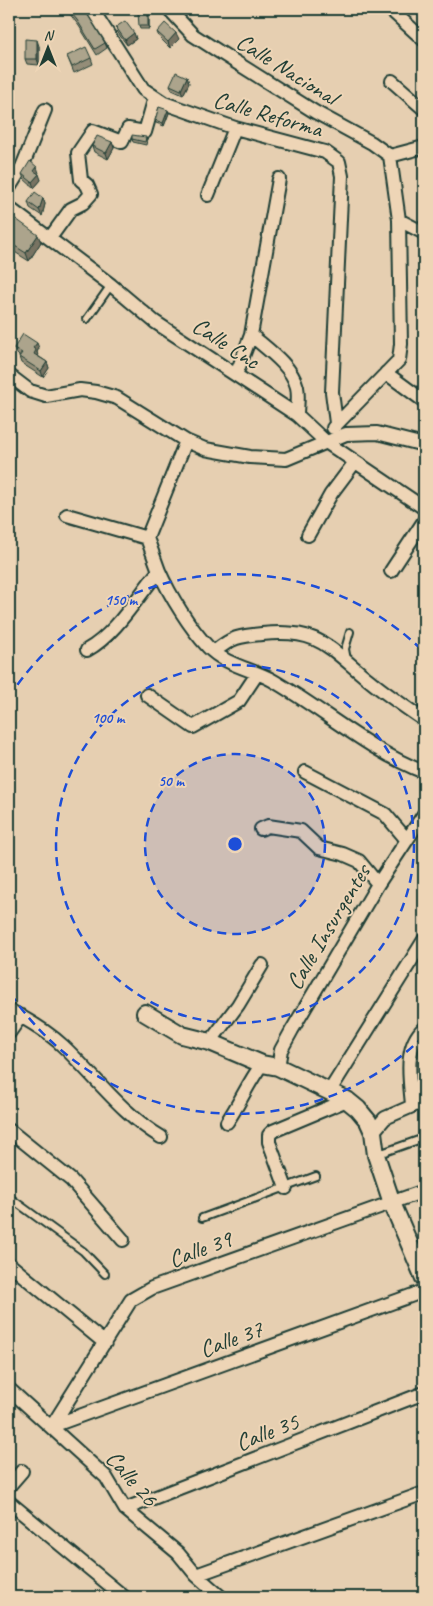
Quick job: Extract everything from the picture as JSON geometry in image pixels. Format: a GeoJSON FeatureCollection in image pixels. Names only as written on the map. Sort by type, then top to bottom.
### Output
{"type":"FeatureCollection","features":[{"type":"Feature","properties":{"kind":"street","name":"Calle Reforma"},"geometry":{"type":"LineString","coordinates":[[92,9],[143,89],[155,97],[201,117],[325,152],[339,162],[342,176],[332,392],[336,423]]}},
{"type":"Feature","properties":{"kind":"street","name":"Calle Nacional"},"geometry":{"type":"LineString","coordinates":[[170,9],[193,34],[218,51],[315,112],[372,143],[390,156]]}},
{"type":"Feature","properties":{"kind":"street"},"geometry":{"type":"LineString","coordinates":[[390,9],[424,40]]}},
{"type":"Feature","properties":{"kind":"street"},"geometry":{"type":"LineString","coordinates":[[392,81],[424,109]]}},
{"type":"Feature","properties":{"kind":"street"},"geometry":{"type":"LineString","coordinates":[[50,238],[71,209],[84,203],[91,194],[88,184],[81,180],[78,153],[93,131],[122,142],[128,129],[145,132],[155,97]]}},
{"type":"Feature","properties":{"kind":"street"},"geometry":{"type":"LineString","coordinates":[[10,182],[36,135],[45,110]]}},
{"type":"Feature","properties":{"kind":"street"},"geometry":{"type":"LineString","coordinates":[[208,195],[235,128]]}},
{"type":"Feature","properties":{"kind":"street"},"geometry":{"type":"LineString","coordinates":[[326,442],[336,423],[399,360],[402,344],[399,220],[390,156],[424,147]]}},
{"type":"Feature","properties":{"kind":"street"},"geometry":{"type":"LineString","coordinates":[[236,375],[251,335],[279,179]]}},
{"type":"Feature","properties":{"kind":"street","name":"Calle Cnc"},"geometry":{"type":"LineString","coordinates":[[9,208],[111,285],[155,322],[297,415],[326,442],[424,508]]}},
{"type":"Feature","properties":{"kind":"street"},"geometry":{"type":"LineString","coordinates":[[399,220],[424,233]]}},
{"type":"Feature","properties":{"kind":"street"},"geometry":{"type":"LineString","coordinates":[[251,335],[288,370],[294,379],[297,389],[297,415]]}},
{"type":"Feature","properties":{"kind":"street"},"geometry":{"type":"LineString","coordinates":[[386,373],[424,401]]}},
{"type":"Feature","properties":{"kind":"street"},"geometry":{"type":"LineString","coordinates":[[9,375],[30,391],[46,396],[80,390],[117,398],[186,441],[205,449],[250,457],[286,460],[346,434],[377,433],[424,444]]}},
{"type":"Feature","properties":{"kind":"street"},"geometry":{"type":"LineString","coordinates":[[186,441],[147,538],[159,572],[182,611],[214,652],[271,680],[396,761],[424,772]]}},
{"type":"Feature","properties":{"kind":"street"},"geometry":{"type":"LineString","coordinates":[[308,535],[331,494],[355,462]]}},
{"type":"Feature","properties":{"kind":"street"},"geometry":{"type":"LineString","coordinates":[[67,516],[147,538]]}},
{"type":"Feature","properties":{"kind":"street"},"geometry":{"type":"LineString","coordinates":[[391,571],[424,521]]}},
{"type":"Feature","properties":{"kind":"street"},"geometry":{"type":"LineString","coordinates":[[87,650],[99,644],[116,627],[159,572]]}},
{"type":"Feature","properties":{"kind":"street"},"geometry":{"type":"LineString","coordinates":[[214,652],[230,638],[282,631],[308,636],[332,647],[386,694],[424,720]]}},
{"type":"Feature","properties":{"kind":"street"},"geometry":{"type":"LineString","coordinates":[[147,695],[193,727],[239,701],[257,674]]}},
{"type":"Feature","properties":{"kind":"street"},"geometry":{"type":"LineString","coordinates":[[305,772],[385,814],[407,840]]}},
{"type":"Feature","properties":{"kind":"street","name":"Calle Insurgentes"},"geometry":{"type":"LineString","coordinates":[[278,1067],[281,1050],[285,1043],[378,884],[424,814]]}},
{"type":"Feature","properties":{"kind":"street"},"geometry":{"type":"LineString","coordinates":[[261,829],[268,826],[301,831],[319,848],[343,854],[359,861],[378,884]]}},
{"type":"Feature","properties":{"kind":"street"},"geometry":{"type":"LineString","coordinates":[[329,1092],[424,940]]}},
{"type":"Feature","properties":{"kind":"street"},"geometry":{"type":"LineString","coordinates":[[210,1042],[238,1005],[262,965]]}},
{"type":"Feature","properties":{"kind":"street"},"geometry":{"type":"LineString","coordinates":[[9,1010],[21,1016],[63,1046],[140,1125],[160,1137]]}},
{"type":"Feature","properties":{"kind":"street"},"geometry":{"type":"LineString","coordinates":[[145,1013],[182,1035],[210,1042],[262,1064],[278,1067],[347,1100],[368,1120],[373,1132],[376,1155],[392,1203],[424,1278]]}},
{"type":"Feature","properties":{"kind":"street"},"geometry":{"type":"LineString","coordinates":[[9,1033],[21,1016]]}},
{"type":"Feature","properties":{"kind":"street"},"geometry":{"type":"LineString","coordinates":[[373,1132],[385,1118],[418,1103],[409,1068],[411,1050],[416,1036],[424,1028]]}},
{"type":"Feature","properties":{"kind":"street"},"geometry":{"type":"LineString","coordinates":[[228,1122],[241,1102],[246,1087],[262,1064]]}},
{"type":"Feature","properties":{"kind":"street"},"geometry":{"type":"LineString","coordinates":[[286,1188],[269,1142],[269,1135],[273,1131],[347,1100]]}},
{"type":"Feature","properties":{"kind":"street"},"geometry":{"type":"LineString","coordinates":[[9,1130],[71,1180],[123,1240]]}},
{"type":"Feature","properties":{"kind":"street","name":"Calle 39"},"geometry":{"type":"LineString","coordinates":[[52,1426],[132,1300],[152,1288],[424,1191]]}},
{"type":"Feature","properties":{"kind":"street"},"geometry":{"type":"LineString","coordinates":[[9,1264],[105,1343]]}},
{"type":"Feature","properties":{"kind":"street","name":"Calle 37"},"geometry":{"type":"LineString","coordinates":[[52,1426],[424,1291]]}},
{"type":"Feature","properties":{"kind":"street","name":"Calle 26"},"geometry":{"type":"LineString","coordinates":[[9,1389],[106,1477],[125,1510],[178,1553],[196,1575],[221,1597]]}},
{"type":"Feature","properties":{"kind":"street","name":"Calle 35"},"geometry":{"type":"LineString","coordinates":[[125,1510],[424,1393]]}},
{"type":"Feature","properties":{"kind":"street"},"geometry":{"type":"LineString","coordinates":[[9,1486],[22,1471]]}},
{"type":"Feature","properties":{"kind":"street"},"geometry":{"type":"LineString","coordinates":[[196,1575],[424,1493]]}},
{"type":"Feature","properties":{"kind":"street"},"geometry":{"type":"LineString","coordinates":[[9,1502],[122,1595]]}},
{"type":"Feature","properties":{"kind":"lane"},"geometry":{"type":"LineString","coordinates":[[88,319],[111,285]]}},
{"type":"Feature","properties":{"kind":"lane"},"geometry":{"type":"LineString","coordinates":[[348,661],[345,649],[350,632]]}},
{"type":"Feature","properties":{"kind":"lane"},"geometry":{"type":"LineString","coordinates":[[376,1155],[424,1138]]}},
{"type":"Feature","properties":{"kind":"lane"},"geometry":{"type":"LineString","coordinates":[[202,1218],[316,1176]]}},
{"type":"Feature","properties":{"kind":"lane"},"geometry":{"type":"LineString","coordinates":[[9,1197],[83,1251],[105,1274]]}},
{"type":"Feature","properties":{"kind":"building"},"geometry":{"type":"Polygon","coordinates":[[[68,9],[84,9],[105,43],[95,49],[68,9]]]}},
{"type":"Feature","properties":{"kind":"building"},"geometry":{"type":"Polygon","coordinates":[[[138,12],[148,12],[148,26],[139,26],[138,12]]]}},
{"type":"Feature","properties":{"kind":"building"},"geometry":{"type":"Polygon","coordinates":[[[125,21],[134,33],[125,40],[116,27],[125,21]]]}},
{"type":"Feature","properties":{"kind":"building"},"geometry":{"type":"Polygon","coordinates":[[[165,23],[176,33],[168,42],[157,32],[165,23]]]}},
{"type":"Feature","properties":{"kind":"building"},"geometry":{"type":"Polygon","coordinates":[[[25,39],[37,40],[37,59],[25,59],[25,39]]]}},
{"type":"Feature","properties":{"kind":"building"},"geometry":{"type":"Polygon","coordinates":[[[86,47],[91,58],[72,67],[67,56],[86,47]]]}},
{"type":"Feature","properties":{"kind":"building"},"geometry":{"type":"Polygon","coordinates":[[[176,72],[187,77],[181,90],[170,85],[176,72]]]}},
{"type":"Feature","properties":{"kind":"building"},"geometry":{"type":"Polygon","coordinates":[[[159,107],[168,110],[163,123],[155,120],[159,107]]]}},
{"type":"Feature","properties":{"kind":"building"},"geometry":{"type":"Polygon","coordinates":[[[132,135],[146,137],[145,142],[132,139],[132,135]]]}},
{"type":"Feature","properties":{"kind":"building"},"geometry":{"type":"Polygon","coordinates":[[[97,136],[112,142],[106,153],[92,146],[97,136]]]}},
{"type":"Feature","properties":{"kind":"building"},"geometry":{"type":"Polygon","coordinates":[[[30,161],[37,167],[34,171],[39,174],[32,182],[22,174],[30,161]]]}},
{"type":"Feature","properties":{"kind":"building"},"geometry":{"type":"Polygon","coordinates":[[[35,192],[43,198],[39,210],[28,202],[35,192]]]}},
{"type":"Feature","properties":{"kind":"building"},"geometry":{"type":"Polygon","coordinates":[[[9,214],[38,235],[26,253],[10,243],[9,245],[9,214]]]}},
{"type":"Feature","properties":{"kind":"building"},"geometry":{"type":"Polygon","coordinates":[[[23,334],[37,343],[33,348],[36,350],[34,354],[47,362],[41,371],[19,357],[22,353],[14,348],[23,334]]]}}]}
